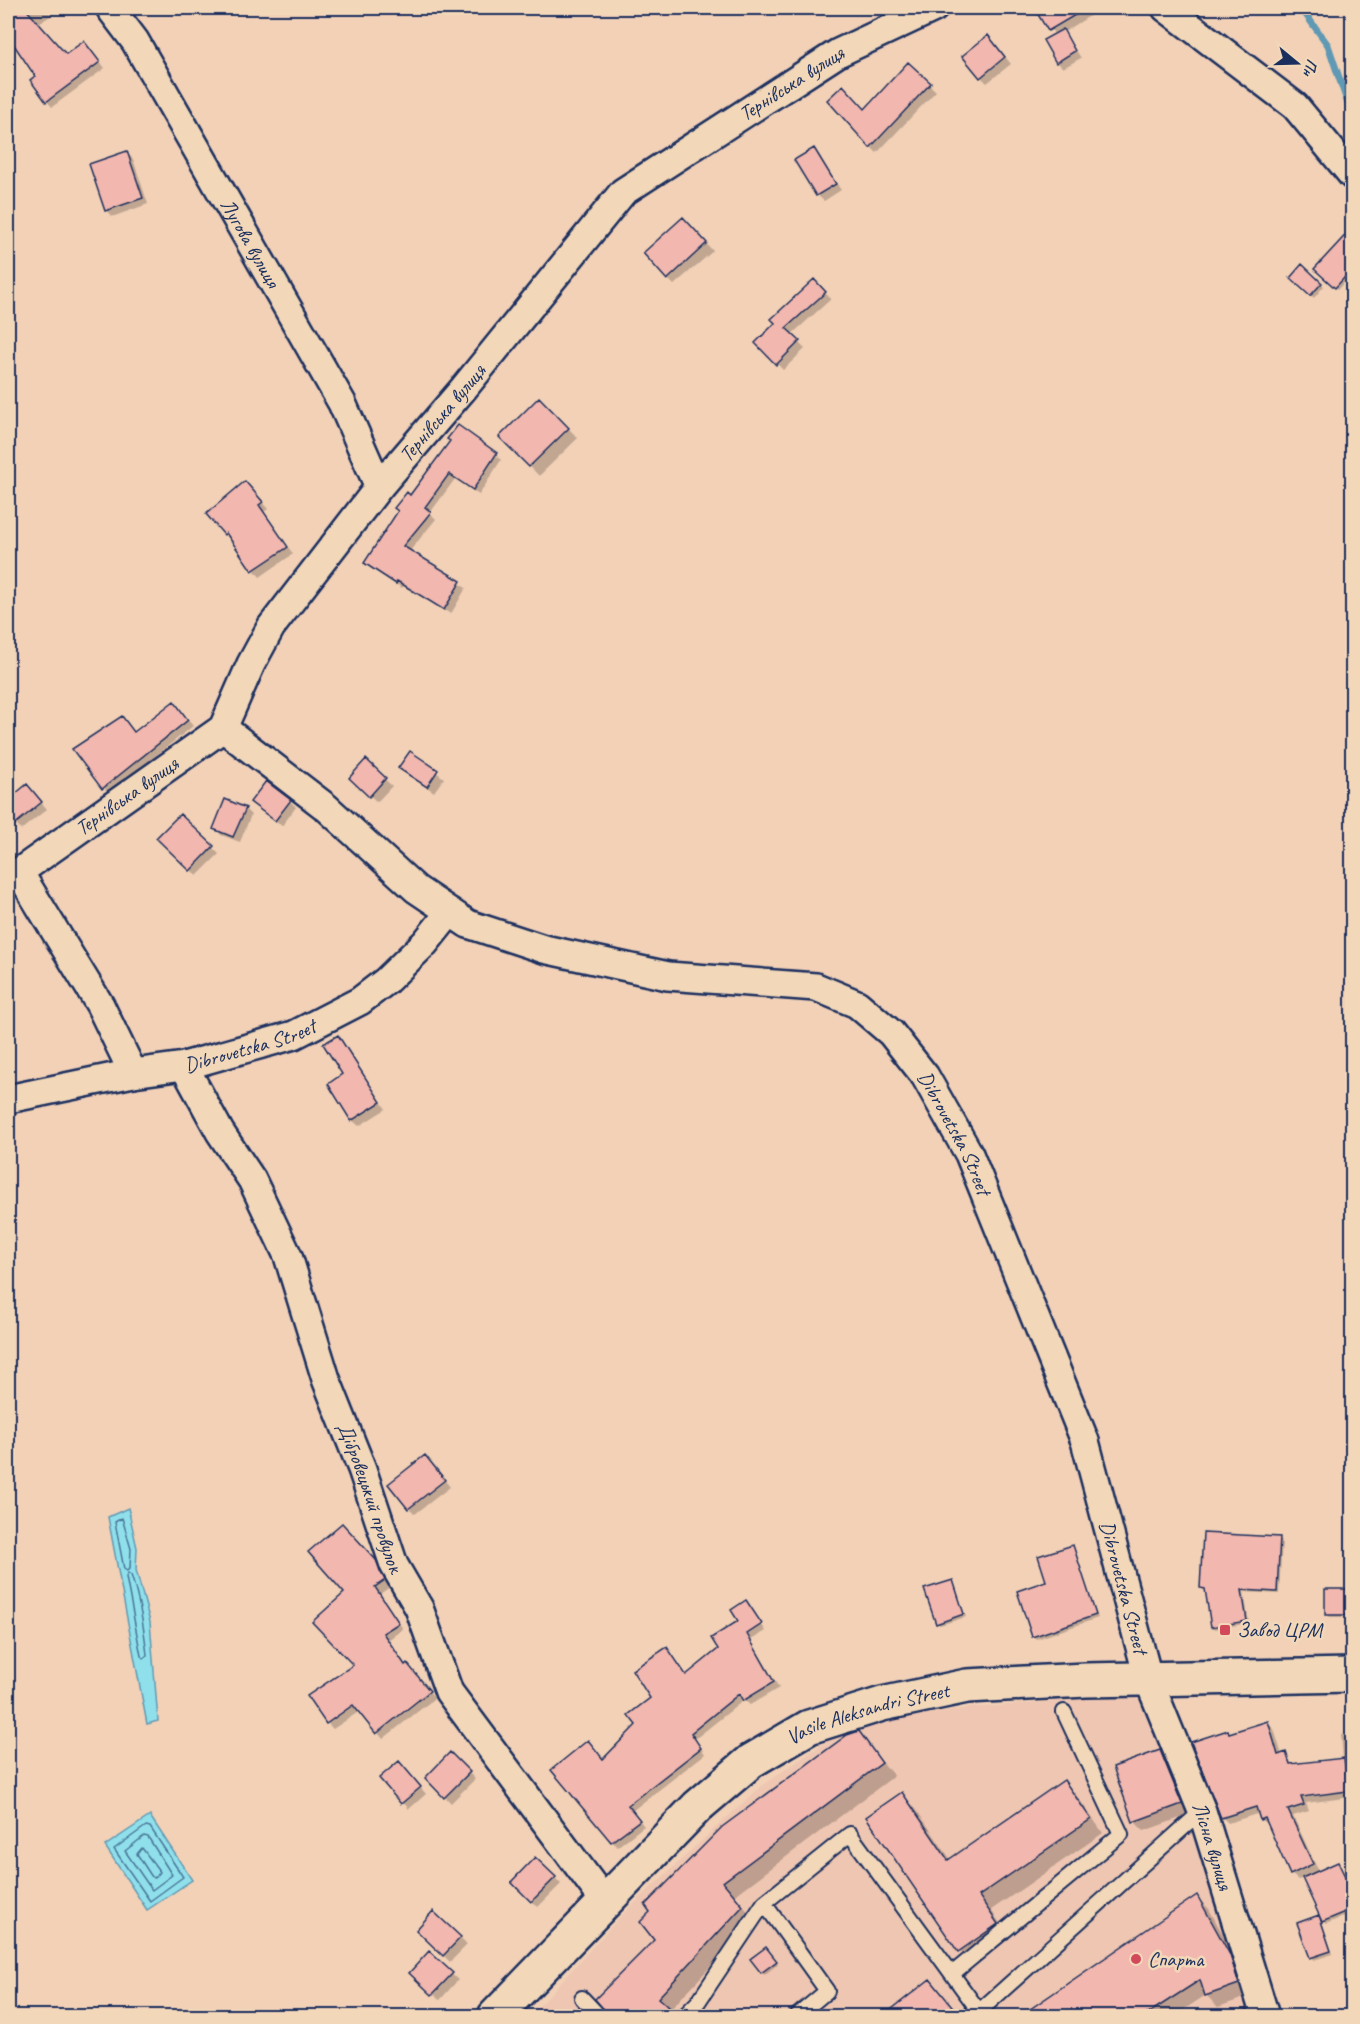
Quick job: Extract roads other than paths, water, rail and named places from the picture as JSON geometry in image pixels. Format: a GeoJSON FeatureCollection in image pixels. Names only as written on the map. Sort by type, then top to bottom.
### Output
{"type":"FeatureCollection","features":[{"type":"Feature","properties":{"kind":"main road","name":"Vasile Aleksandri Street"},"geometry":{"type":"LineString","coordinates":[[495,2016],[698,1806],[752,1761],[809,1727],[882,1704],[967,1686],[1086,1680],[1149,1681],[1353,1675]]}},
{"type":"Feature","properties":{"kind":"street","name":"Лугова вулиця"},"geometry":{"type":"LineString","coordinates":[[110,8],[135,41],[342,403],[379,487]]}},
{"type":"Feature","properties":{"kind":"street","name":"Тернівська вулиця"},"geometry":{"type":"LineString","coordinates":[[13,869],[223,728],[251,664],[271,627],[379,487],[464,388],[623,192],[838,53],[934,8]]}},
{"type":"Feature","properties":{"kind":"street"},"geometry":{"type":"LineString","coordinates":[[1166,8],[1295,106],[1353,175]]}},
{"type":"Feature","properties":{"kind":"street","name":"Dibrovetska Street"},"geometry":{"type":"LineString","coordinates":[[223,728],[327,808],[416,889],[468,924],[544,949],[668,976],[816,987],[857,1004],[891,1033],[925,1076],[969,1154],[1085,1441],[1149,1681]]}},
{"type":"Feature","properties":{"kind":"street"},"geometry":{"type":"LineString","coordinates":[[13,869],[100,1005],[133,1073]]}},
{"type":"Feature","properties":{"kind":"street","name":"Dibrovetska Street"},"geometry":{"type":"LineString","coordinates":[[8,1099],[133,1073],[184,1066],[294,1035],[360,1001],[386,981],[425,943],[450,912]]}},
{"type":"Feature","properties":{"kind":"street","name":"Дібровецький провулок"},"geometry":{"type":"LineString","coordinates":[[184,1066],[220,1132],[252,1180],[288,1257],[326,1379],[362,1469],[394,1564],[419,1608],[449,1692],[606,1903]]}},
{"type":"Feature","properties":{"kind":"street","name":"Лісна вулиця"},"geometry":{"type":"LineString","coordinates":[[1149,1681],[1202,1811],[1265,2016]]}},
{"type":"Feature","properties":{"kind":"lane"},"geometry":{"type":"LineString","coordinates":[[952,1974],[1121,1834],[1064,1712]]}},
{"type":"Feature","properties":{"kind":"lane"},"geometry":{"type":"LineString","coordinates":[[684,2016],[698,2002],[764,1903],[850,1834],[952,1974],[976,2014],[1202,1811]]}},
{"type":"Feature","properties":{"kind":"lane"},"geometry":{"type":"LineString","coordinates":[[764,1903],[827,1991],[797,2016]]}},
{"type":"Feature","properties":{"kind":"lane"},"geometry":{"type":"LineString","coordinates":[[582,1998],[600,2016]]}},
{"type":"Feature","properties":{"kind":"water"},"geometry":{"type":"Polygon","coordinates":[[[128,1508],[137,1548],[136,1570],[150,1622],[158,1721],[147,1724],[108,1517],[128,1508]]]}},
{"type":"Feature","properties":{"kind":"water"},"geometry":{"type":"Polygon","coordinates":[[[150,1816],[192,1880],[147,1910],[105,1846],[150,1816]]]}},
{"type":"Feature","properties":{"kind":"waterway"},"geometry":{"type":"LineString","coordinates":[[1301,8],[1328,45],[1352,116]]}},
{"type":"Feature","properties":{"kind":"place","name":"Завод ЦРМ"},"geometry":{"type":"Point","coordinates":[1225,1630]}},
{"type":"Feature","properties":{"kind":"place","name":"Спарта"},"geometry":{"type":"Point","coordinates":[1136,1959]}}]}
